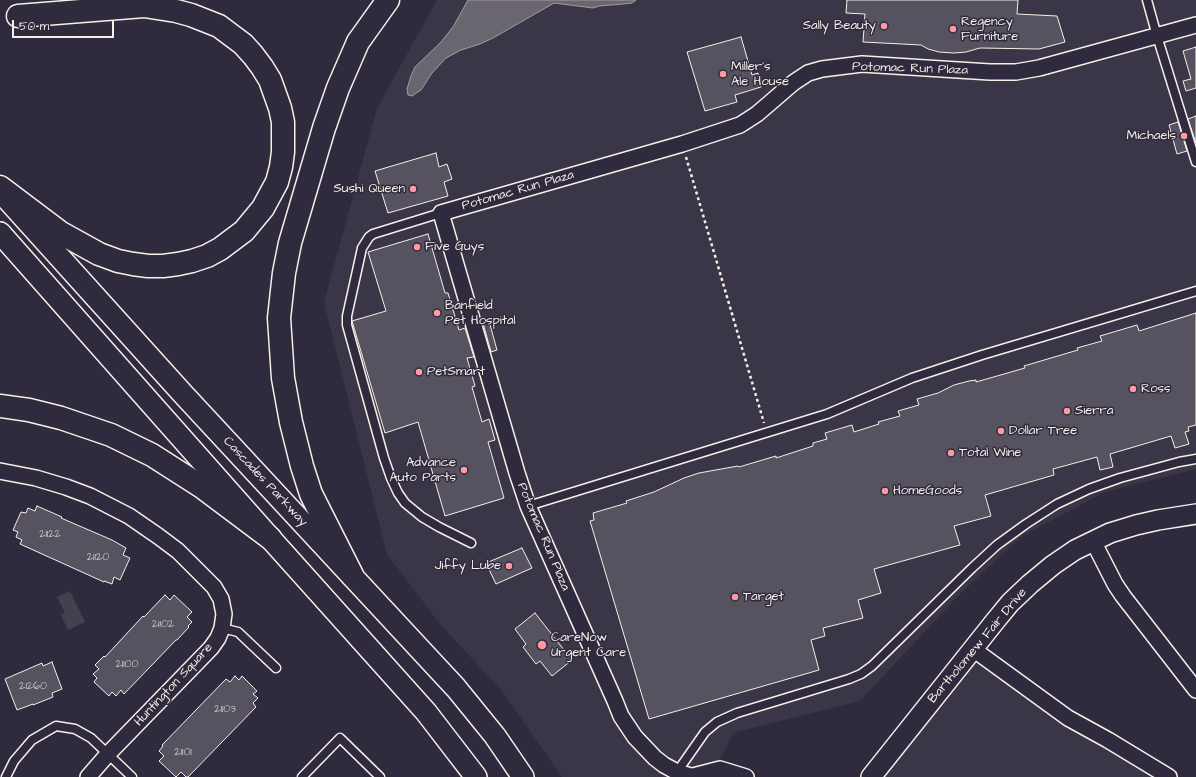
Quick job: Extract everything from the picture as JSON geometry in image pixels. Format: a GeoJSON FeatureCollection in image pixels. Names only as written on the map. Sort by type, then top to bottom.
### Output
{"type":"FeatureCollection","features":[{"type":"Feature","properties":{"kind":"highway"},"geometry":{"type":"LineString","coordinates":[[9,19],[73,0]]}},
{"type":"Feature","properties":{"kind":"highway"},"geometry":{"type":"LineString","coordinates":[[352,575],[311,494],[302,466],[291,422],[283,378],[279,318],[283,278],[290,243],[324,128],[338,88],[358,42],[388,0]]}},
{"type":"Feature","properties":{"kind":"highway"},"geometry":{"type":"LineString","coordinates":[[0,187],[62,233],[99,254],[118,261],[133,264],[163,266],[192,261],[213,252],[230,242],[244,231],[259,214],[270,196],[281,167],[283,152],[283,122],[280,108],[270,80],[253,55],[243,44],[219,26],[176,11],[144,6],[9,19]]}},
{"type":"Feature","properties":{"kind":"highway"},"geometry":{"type":"LineString","coordinates":[[0,406],[29,410],[61,418],[111,435],[152,455],[202,487],[270,538]]}},
{"type":"Feature","properties":{"kind":"main road","name":"Cascades Parkway"},"geometry":{"type":"LineString","coordinates":[[0,191],[182,394],[456,688],[495,736],[523,777]]}},
{"type":"Feature","properties":{"kind":"main road"},"geometry":{"type":"LineString","coordinates":[[0,233],[426,712],[476,777]]}},
{"type":"Feature","properties":{"kind":"street","name":"Potomac Run Plaza"},"geometry":{"type":"LineString","coordinates":[[746,777],[720,769],[693,777],[677,772],[664,765],[645,748],[635,737],[621,716],[528,506],[520,484],[441,214],[682,144],[740,125],[757,114],[793,83],[808,73],[822,69],[862,64],[990,72],[1016,72],[1039,68],[1196,25]]}},
{"type":"Feature","properties":{"kind":"street","name":"Huntington Square"},"geometry":{"type":"LineString","coordinates":[[0,471],[36,478],[66,487],[90,496],[129,516],[178,552],[214,587],[221,599],[224,614],[222,628],[218,638],[211,648],[108,754],[88,777]]}},
{"type":"Feature","properties":{"kind":"street","name":"Bartholomew Fair Drive"},"geometry":{"type":"LineString","coordinates":[[871,777],[1010,603],[1053,565],[1075,550],[1110,533],[1158,520],[1196,514]]}},
{"type":"Feature","properties":{"kind":"street"},"geometry":{"type":"LineString","coordinates":[[1093,541],[1115,584],[1123,596],[1196,690]]}},
{"type":"Feature","properties":{"kind":"street"},"geometry":{"type":"LineString","coordinates":[[973,649],[1068,718],[1169,777]]}},
{"type":"Feature","properties":{"kind":"lane"},"geometry":{"type":"LineString","coordinates":[[1147,0],[1196,162]]}},
{"type":"Feature","properties":{"kind":"lane"},"geometry":{"type":"LineString","coordinates":[[441,214],[373,234],[365,242],[362,248],[348,308],[347,325],[384,458],[398,493],[405,503],[422,517],[438,527],[471,542]]}},
{"type":"Feature","properties":{"kind":"lane"},"geometry":{"type":"LineString","coordinates":[[528,506],[827,414],[882,390],[982,355],[1196,291]]}},
{"type":"Feature","properties":{"kind":"lane"},"geometry":{"type":"LineString","coordinates":[[677,772],[706,732],[717,722],[737,713],[861,674],[872,666],[997,545],[1026,524],[1058,504],[1089,489],[1120,478],[1178,462],[1196,459]]}},
{"type":"Feature","properties":{"kind":"lane"},"geometry":{"type":"LineString","coordinates":[[222,628],[238,632],[276,668]]}},
{"type":"Feature","properties":{"kind":"lane"},"geometry":{"type":"LineString","coordinates":[[6,777],[14,761],[32,740],[56,726],[75,729],[91,738],[132,777]]}},
{"type":"Feature","properties":{"kind":"lane"},"geometry":{"type":"LineString","coordinates":[[302,777],[340,738],[380,777]]}},
{"type":"Feature","properties":{"kind":"path"},"geometry":{"type":"LineString","coordinates":[[682,144],[767,433]]}},
{"type":"Feature","properties":{"kind":"shaded area"},"geometry":{"type":"Polygon","coordinates":[[[437,0],[1196,0],[1196,469],[1105,492],[1022,536],[959,595],[860,701],[733,733],[711,777],[562,777],[502,691],[439,623],[387,554],[324,302],[377,108],[437,0]]]}},
{"type":"Feature","properties":{"kind":"shaded area"},"geometry":{"type":"Polygon","coordinates":[[[468,0],[636,0],[632,3],[599,6],[593,8],[554,3],[493,38],[461,50],[446,58],[432,73],[421,90],[412,96],[408,95],[407,89],[415,67],[441,42],[453,27],[468,0]]]}},
{"type":"Feature","properties":{"kind":"shaded area"},"geometry":{"type":"Polygon","coordinates":[[[70,591],[85,622],[68,630],[61,615],[65,613],[57,597],[70,591]]]}},
{"type":"Feature","properties":{"kind":"shaded area"},"geometry":{"type":"Polygon","coordinates":[[[973,649],[1169,777],[871,777],[973,649]]]}},
{"type":"Feature","properties":{"kind":"building","name":"Regency Furniture"},"geometry":{"type":"Polygon","coordinates":[[[847,0],[1018,0],[1017,14],[1057,16],[1065,42],[1039,49],[980,48],[966,52],[954,53],[939,52],[921,45],[863,42],[865,14],[846,13],[847,0]]]}},
{"type":"Feature","properties":{"kind":"building","name":"Miller's Ale House"},"geometry":{"type":"Polygon","coordinates":[[[741,37],[752,75],[758,73],[761,87],[735,95],[737,102],[705,111],[687,52],[741,37]]]}},
{"type":"Feature","properties":{"kind":"building"},"geometry":{"type":"Polygon","coordinates":[[[1196,47],[1196,88],[1186,91],[1183,81],[1191,79],[1183,51],[1196,47]]]}},
{"type":"Feature","properties":{"kind":"building"},"geometry":{"type":"Polygon","coordinates":[[[1196,116],[1196,143],[1188,119],[1196,116]]]}},
{"type":"Feature","properties":{"kind":"building"},"geometry":{"type":"Polygon","coordinates":[[[1178,122],[1187,151],[1177,154],[1169,125],[1178,122]]]}},
{"type":"Feature","properties":{"kind":"building","name":"Sushi Queen"},"geometry":{"type":"Polygon","coordinates":[[[436,153],[439,167],[447,164],[452,179],[444,182],[448,196],[388,213],[375,171],[436,153]]]}},
{"type":"Feature","properties":{"kind":"building"},"geometry":{"type":"Polygon","coordinates":[[[428,234],[445,293],[448,293],[459,330],[465,328],[474,357],[467,358],[475,386],[472,387],[482,422],[489,419],[495,440],[488,442],[504,498],[445,516],[418,422],[385,433],[352,321],[386,311],[368,252],[428,234]]]}},
{"type":"Feature","properties":{"kind":"building"},"geometry":{"type":"Polygon","coordinates":[[[1196,313],[1196,425],[1188,427],[1189,431],[1185,432],[1189,444],[1175,448],[1171,436],[1110,454],[1113,467],[1100,470],[1097,457],[1053,469],[1054,475],[985,495],[991,516],[954,526],[960,545],[874,569],[881,593],[858,600],[863,618],[823,628],[825,636],[811,640],[819,670],[649,719],[590,521],[594,520],[593,513],[627,503],[626,501],[654,492],[684,478],[699,473],[739,467],[776,456],[776,458],[813,446],[813,443],[827,439],[825,433],[852,425],[854,432],[879,424],[878,422],[900,416],[898,411],[919,405],[917,399],[938,393],[954,385],[976,380],[976,382],[1025,368],[1024,366],[1078,350],[1077,348],[1102,341],[1100,336],[1137,325],[1139,331],[1196,313]]]}},
{"type":"Feature","properties":{"kind":"building"},"geometry":{"type":"Polygon","coordinates":[[[489,321],[497,350],[491,352],[483,323],[489,321]]]}},
{"type":"Feature","properties":{"kind":"building"},"geometry":{"type":"Polygon","coordinates":[[[37,506],[112,540],[126,548],[123,555],[130,558],[120,580],[114,577],[112,584],[104,582],[20,544],[22,540],[16,537],[18,532],[13,530],[21,512],[26,513],[28,508],[35,511],[37,506]]]}},
{"type":"Feature","properties":{"kind":"building","name":"Jiffy Lube"},"geometry":{"type":"Polygon","coordinates":[[[522,548],[532,568],[496,584],[486,563],[522,548]]]}},
{"type":"Feature","properties":{"kind":"building"},"geometry":{"type":"Polygon","coordinates":[[[165,595],[170,600],[174,595],[192,612],[187,617],[192,622],[177,640],[124,694],[121,690],[116,696],[112,692],[109,696],[94,682],[97,678],[93,674],[99,669],[95,665],[104,656],[105,657],[143,616],[144,617],[165,595]]]}},
{"type":"Feature","properties":{"kind":"building","name":"CareNow Urgent Care"},"geometry":{"type":"Polygon","coordinates":[[[535,613],[572,660],[552,676],[540,661],[536,664],[523,647],[526,644],[515,629],[535,613]]]}},
{"type":"Feature","properties":{"kind":"building"},"geometry":{"type":"Polygon","coordinates":[[[52,662],[62,689],[52,693],[53,697],[17,710],[5,679],[42,663],[43,666],[52,662]]]}},
{"type":"Feature","properties":{"kind":"building"},"geometry":{"type":"Polygon","coordinates":[[[235,676],[239,680],[242,676],[257,691],[253,694],[258,698],[253,703],[256,707],[188,777],[181,772],[176,777],[159,761],[164,756],[159,751],[163,746],[162,745],[226,679],[230,682],[235,676]]]}},
{"type":"Feature","properties":{"kind":"place","name":"Sally Beauty"},"geometry":{"type":"Point","coordinates":[884,26]}},
{"type":"Feature","properties":{"kind":"place","name":"Regency Furniture"},"geometry":{"type":"Point","coordinates":[953,29]}},
{"type":"Feature","properties":{"kind":"place","name":"Miller's Ale House"},"geometry":{"type":"Point","coordinates":[723,74]}},
{"type":"Feature","properties":{"kind":"place","name":"Michaels"},"geometry":{"type":"Point","coordinates":[1184,136]}},
{"type":"Feature","properties":{"kind":"place","name":"Sushi Queen"},"geometry":{"type":"Point","coordinates":[413,189]}},
{"type":"Feature","properties":{"kind":"place","name":"Five Guys"},"geometry":{"type":"Point","coordinates":[417,247]}},
{"type":"Feature","properties":{"kind":"place","name":"Banfield Pet Hospital"},"geometry":{"type":"Point","coordinates":[437,313]}},
{"type":"Feature","properties":{"kind":"place","name":"PetSmart"},"geometry":{"type":"Point","coordinates":[419,372]}},
{"type":"Feature","properties":{"kind":"place","name":"Ross"},"geometry":{"type":"Point","coordinates":[1133,389]}},
{"type":"Feature","properties":{"kind":"place","name":"Sierra"},"geometry":{"type":"Point","coordinates":[1067,411]}},
{"type":"Feature","properties":{"kind":"place","name":"Dollar Tree"},"geometry":{"type":"Point","coordinates":[1001,431]}},
{"type":"Feature","properties":{"kind":"place","name":"Total Wine"},"geometry":{"type":"Point","coordinates":[951,453]}},
{"type":"Feature","properties":{"kind":"place","name":"Advance Auto Parts"},"geometry":{"type":"Point","coordinates":[464,470]}},
{"type":"Feature","properties":{"kind":"place","name":"HomeGoods"},"geometry":{"type":"Point","coordinates":[885,491]}},
{"type":"Feature","properties":{"kind":"place","name":"Jiffy Lube"},"geometry":{"type":"Point","coordinates":[509,566]}},
{"type":"Feature","properties":{"kind":"place","name":"Target"},"geometry":{"type":"Point","coordinates":[735,597]}},
{"type":"Feature","properties":{"kind":"place","name":"CareNow Urgent Care"},"geometry":{"type":"Point","coordinates":[542,645]}}]}
